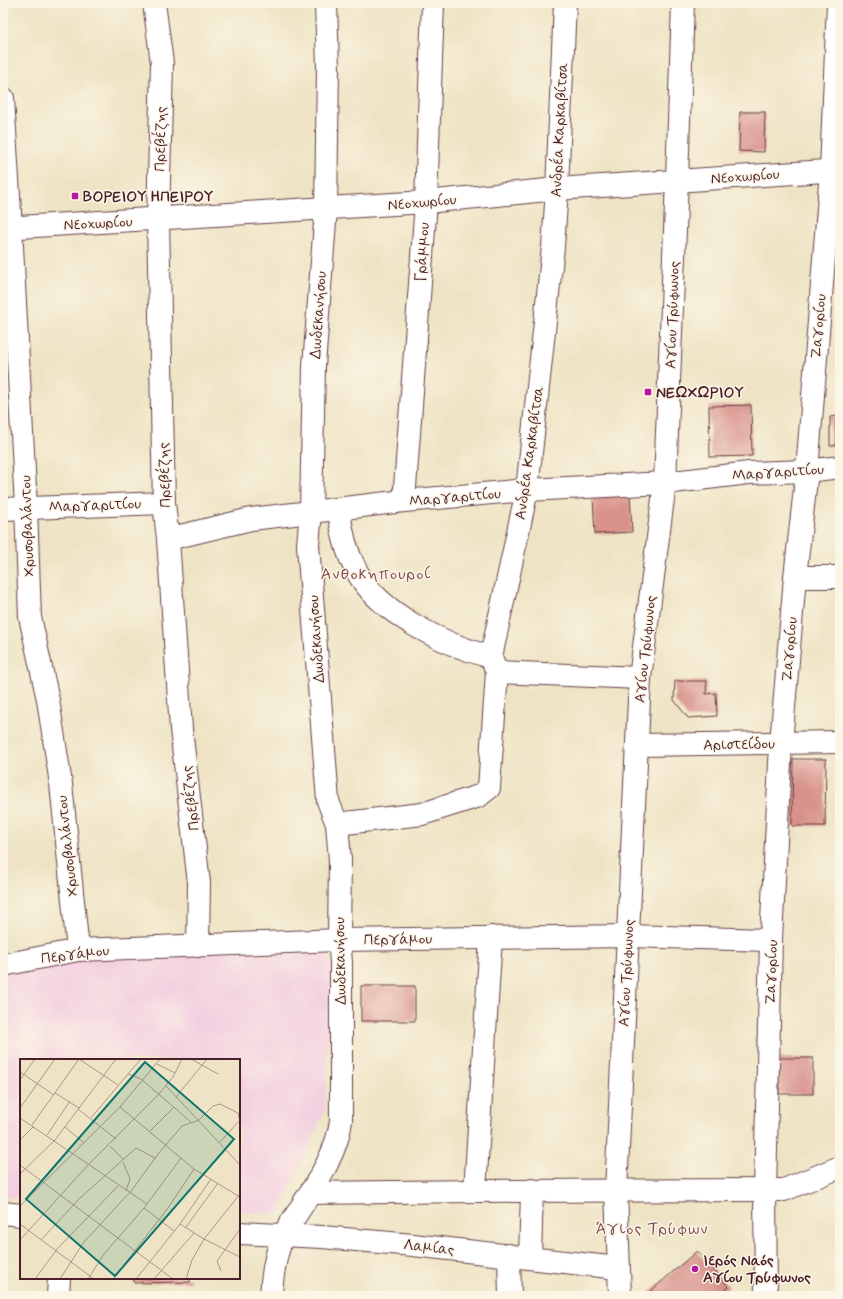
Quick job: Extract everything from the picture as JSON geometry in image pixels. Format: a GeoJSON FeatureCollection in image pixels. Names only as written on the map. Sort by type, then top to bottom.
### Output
{"type":"FeatureCollection","features":[{"type":"Feature","properties":{"kind":"street","name":"Πρεβέζης"},"geometry":{"type":"LineString","coordinates":[[154,3],[162,63],[158,219],[164,503],[168,539],[181,728],[199,883],[198,946]]}},
{"type":"Feature","properties":{"kind":"street","name":"Δωδεκανήσου"},"geometry":{"type":"LineString","coordinates":[[271,1296],[273,1270],[284,1235],[310,1193],[329,1157],[337,1140],[341,1121],[341,970],[339,940],[340,860],[337,824],[328,801],[308,545],[311,512],[314,366],[326,209],[328,68],[326,3]]}},
{"type":"Feature","properties":{"kind":"street","name":"Γράμμου"},"geometry":{"type":"LineString","coordinates":[[404,501],[426,202],[433,3]]}},
{"type":"Feature","properties":{"kind":"street","name":"Ανδρέα Καρκαβίτσα"},"geometry":{"type":"LineString","coordinates":[[337,824],[422,814],[479,796],[489,788],[494,664],[528,490],[552,255],[557,189],[565,3]]}},
{"type":"Feature","properties":{"kind":"street","name":"Αγίου Τρύφωνος"},"geometry":{"type":"LineString","coordinates":[[620,1296],[616,1191],[640,678],[665,483],[678,180],[683,3]]}},
{"type":"Feature","properties":{"kind":"street","name":"Ζαγορίου"},"geometry":{"type":"LineString","coordinates":[[766,1296],[765,1191],[771,940],[781,743],[795,577],[807,471],[835,170],[838,3]]}},
{"type":"Feature","properties":{"kind":"street","name":"Χρυσοβαλάντου"},"geometry":{"type":"LineString","coordinates":[[3,98],[7,228],[26,507],[30,617],[48,700],[61,784],[78,950]]}},
{"type":"Feature","properties":{"kind":"street","name":"Νεοχωρίου"},"geometry":{"type":"LineString","coordinates":[[7,228],[426,202],[557,189],[835,170]]}},
{"type":"Feature","properties":{"kind":"street","name":"Μαργαριτίου"},"geometry":{"type":"LineString","coordinates":[[168,539],[251,519],[404,501],[528,490],[665,483],[749,473],[807,471],[840,467]]}},
{"type":"Feature","properties":{"kind":"street","name":"Μαργαριτίου"},"geometry":{"type":"LineString","coordinates":[[3,509],[164,503]]}},
{"type":"Feature","properties":{"kind":"street"},"geometry":{"type":"LineString","coordinates":[[339,509],[341,531],[356,571],[373,593],[387,606],[423,629],[450,644],[471,652],[494,664],[640,678]]}},
{"type":"Feature","properties":{"kind":"street"},"geometry":{"type":"LineString","coordinates":[[795,577],[840,577]]}},
{"type":"Feature","properties":{"kind":"street","name":"Αριστείδου"},"geometry":{"type":"LineString","coordinates":[[637,745],[840,742]]}},
{"type":"Feature","properties":{"kind":"street","name":"Περγάμου"},"geometry":{"type":"LineString","coordinates":[[3,965],[78,950],[339,940],[628,936],[771,940]]}},
{"type":"Feature","properties":{"kind":"street"},"geometry":{"type":"LineString","coordinates":[[475,1191],[491,937]]}},
{"type":"Feature","properties":{"kind":"street"},"geometry":{"type":"LineString","coordinates":[[310,1193],[532,1190],[765,1191],[784,1190],[840,1167]]}},
{"type":"Feature","properties":{"kind":"street"},"geometry":{"type":"LineString","coordinates":[[510,1296],[520,1256],[532,1190]]}},
{"type":"Feature","properties":{"kind":"street"},"geometry":{"type":"LineString","coordinates":[[3,1213],[20,1215]]}},
{"type":"Feature","properties":{"kind":"street","name":"Λαμίας"},"geometry":{"type":"LineString","coordinates":[[240,1233],[380,1242],[520,1256],[618,1268]]}},
{"type":"Feature","properties":{"kind":"street"},"geometry":{"type":"LineString","coordinates":[[58,1296],[59,1279]]}},
{"type":"Feature","properties":{"kind":"shaded area"},"geometry":{"type":"Polygon","coordinates":[[[320,947],[331,961],[325,1111],[278,1214],[240,1211],[240,1059],[20,1059],[20,1198],[3,1197],[3,971],[78,957],[320,947]]]}},
{"type":"Feature","properties":{"kind":"building"},"geometry":{"type":"Polygon","coordinates":[[[740,112],[765,112],[764,152],[739,151],[740,112]]]}},
{"type":"Feature","properties":{"kind":"building"},"geometry":{"type":"Polygon","coordinates":[[[751,405],[752,456],[710,457],[709,406],[751,405]]]}},
{"type":"Feature","properties":{"kind":"building"},"geometry":{"type":"Polygon","coordinates":[[[840,416],[840,445],[830,446],[830,417],[840,416]]]}},
{"type":"Feature","properties":{"kind":"building"},"geometry":{"type":"Polygon","coordinates":[[[630,494],[632,532],[595,534],[593,496],[630,494]]]}},
{"type":"Feature","properties":{"kind":"building"},"geometry":{"type":"Polygon","coordinates":[[[675,681],[707,681],[706,694],[716,693],[717,716],[688,718],[674,700],[675,681]]]}},
{"type":"Feature","properties":{"kind":"building"},"geometry":{"type":"Polygon","coordinates":[[[793,759],[826,759],[825,826],[792,826],[793,759]]]}},
{"type":"Feature","properties":{"kind":"building"},"geometry":{"type":"Polygon","coordinates":[[[361,986],[415,986],[415,1021],[361,1021],[361,986]]]}},
{"type":"Feature","properties":{"kind":"building"},"geometry":{"type":"Polygon","coordinates":[[[779,1058],[813,1058],[813,1094],[779,1094],[779,1058]]]}},
{"type":"Feature","properties":{"kind":"building","name":"Ιερός Ναός Αγίου Τρύφωνος"},"geometry":{"type":"Polygon","coordinates":[[[697,1251],[729,1287],[719,1296],[645,1296],[697,1251]]]}},
{"type":"Feature","properties":{"kind":"building"},"geometry":{"type":"Polygon","coordinates":[[[134,1279],[190,1279],[190,1282],[134,1283],[134,1279]]]}},
{"type":"Feature","properties":{"kind":"place","name":"ΒΟΡΕΙΟΥ ΗΠΕΙΡΟΥ"},"geometry":{"type":"Point","coordinates":[75,196]}},
{"type":"Feature","properties":{"kind":"place","name":"ΝΕΩΧΩΡΙΟΥ"},"geometry":{"type":"Point","coordinates":[648,392]}},
{"type":"Feature","properties":{"kind":"place","name":"Ιερός Ναός Αγίου Τρύφωνος"},"geometry":{"type":"Point","coordinates":[695,1269]}},
{"type":"Feature","properties":{"kind":"district","name":"Ανθοκηπουροί"},"geometry":{"type":"Point","coordinates":[376,573]}},
{"type":"Feature","properties":{"kind":"district","name":"Άγιος Τρύφων"},"geometry":{"type":"Point","coordinates":[652,1228]}}]}
